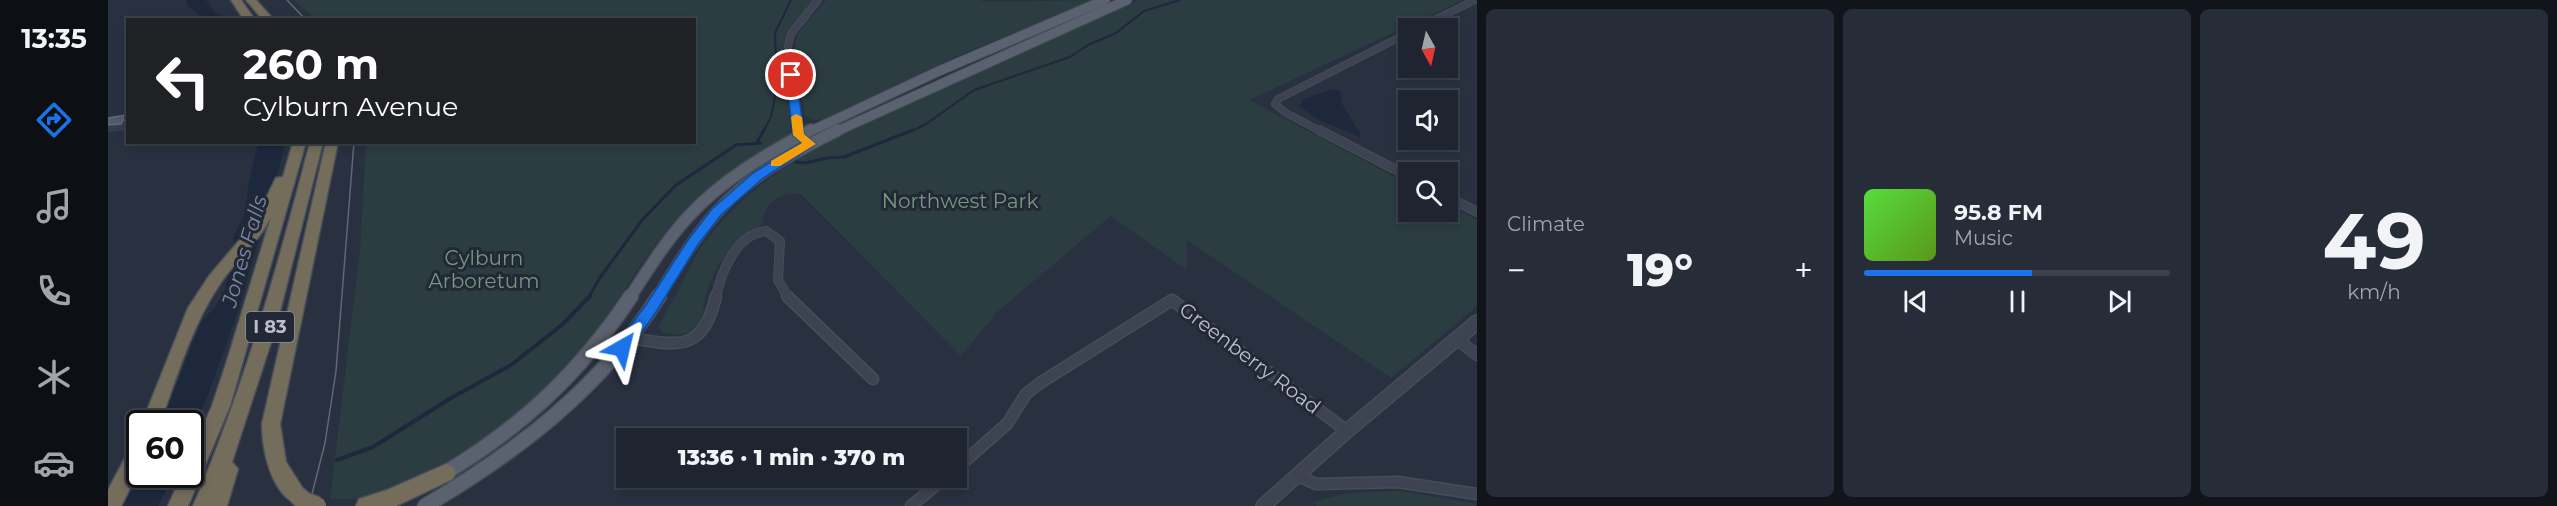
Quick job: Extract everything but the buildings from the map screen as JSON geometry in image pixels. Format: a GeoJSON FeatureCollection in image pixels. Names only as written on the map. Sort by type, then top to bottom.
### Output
{"type":"FeatureCollection","features":[{"type":"Feature","properties":{"kind":"highway"},"geometry":{"type":"LineString","coordinates":[[236,0],[249,18]]}},
{"type":"Feature","properties":{"kind":"highway"},"geometry":{"type":"LineString","coordinates":[[251,0],[268,18]]}},
{"type":"Feature","properties":{"kind":"highway"},"geometry":{"type":"LineString","coordinates":[[156,410],[176,363],[189,323],[213,280],[255,232],[269,209],[298,144]]}},
{"type":"Feature","properties":{"kind":"highway","name":"I 83"},"geometry":{"type":"LineString","coordinates":[[178,506],[221,406],[232,374],[298,144]]}},
{"type":"Feature","properties":{"kind":"highway","name":"I 83"},"geometry":{"type":"LineString","coordinates":[[203,506],[246,402],[270,328],[316,144]]}},
{"type":"Feature","properties":{"kind":"highway"},"geometry":{"type":"LineString","coordinates":[[317,506],[304,501],[285,480],[273,458],[271,424],[332,144]]}},
{"type":"Feature","properties":{"kind":"highway"},"geometry":{"type":"LineString","coordinates":[[217,506],[246,402]]}},
{"type":"Feature","properties":{"kind":"highway"},"geometry":{"type":"LineString","coordinates":[[376,505],[446,473]]}},
{"type":"Feature","properties":{"kind":"highway"},"geometry":{"type":"LineString","coordinates":[[110,506],[126,476]]}},
{"type":"Feature","properties":{"kind":"main road"},"geometry":{"type":"LineString","coordinates":[[446,473],[484,450],[519,424],[564,383],[594,349],[671,238],[699,206],[745,168],[952,65],[1105,0]]}},
{"type":"Feature","properties":{"kind":"main road"},"geometry":{"type":"LineString","coordinates":[[425,506],[510,451],[560,410],[596,376],[630,338],[682,258],[717,212],[757,176],[804,140],[1127,0]]}},
{"type":"Feature","properties":{"kind":"street"},"geometry":{"type":"LineString","coordinates":[[804,140],[788,46],[792,34],[818,0]]}},
{"type":"Feature","properties":{"kind":"street"},"geometry":{"type":"LineString","coordinates":[[1438,18],[1474,0]]}},
{"type":"Feature","properties":{"kind":"street"},"geometry":{"type":"LineString","coordinates":[[1398,38],[1278,99],[1275,104],[1286,113],[1398,171]]}},
{"type":"Feature","properties":{"kind":"street"},"geometry":{"type":"LineString","coordinates":[[1458,202],[1477,212]]}},
{"type":"Feature","properties":{"kind":"street"},"geometry":{"type":"LineString","coordinates":[[630,338],[667,344],[697,337],[707,325],[719,283],[736,249],[753,234],[766,231],[780,241],[778,280],[786,295],[873,379]]}},
{"type":"Feature","properties":{"kind":"street","name":"Greenberry Road"},"geometry":{"type":"LineString","coordinates":[[967,459],[1007,424],[1026,394],[1040,383],[1172,300],[1347,431]]}},
{"type":"Feature","properties":{"kind":"street"},"geometry":{"type":"LineString","coordinates":[[1263,506],[1347,431],[1477,322]]}},
{"type":"Feature","properties":{"kind":"street"},"geometry":{"type":"LineString","coordinates":[[1457,339],[1477,355]]}},
{"type":"Feature","properties":{"kind":"street"},"geometry":{"type":"LineString","coordinates":[[1296,475],[1305,482],[1316,484],[1398,482],[1477,494]]}},
{"type":"Feature","properties":{"kind":"street"},"geometry":{"type":"LineString","coordinates":[[436,506],[471,478]]}},
{"type":"Feature","properties":{"kind":"street"},"geometry":{"type":"LineString","coordinates":[[911,506],[933,488]]}},
{"type":"Feature","properties":{"kind":"green space","name":"Cylburn Arboretum"},"geometry":{"type":"Polygon","coordinates":[[[293,0],[814,0],[786,35],[783,50],[791,133],[730,172],[701,195],[675,221],[587,342],[551,382],[531,400],[467,449],[444,463],[388,494],[365,499],[330,499],[360,250],[366,144],[696,144],[696,18],[315,18],[293,0]]]}},
{"type":"Feature","properties":{"kind":"green space"},"geometry":{"type":"Polygon","coordinates":[[[826,0],[979,0],[987,2],[1092,0],[964,53],[823,119],[813,120],[806,116],[797,76],[795,44],[803,27],[826,0]]]}},
{"type":"Feature","properties":{"kind":"green space","name":"Northwest Park"},"geometry":{"type":"Polygon","coordinates":[[[1139,0],[1463,0],[1424,18],[1398,18],[1398,30],[1249,100],[1398,179],[1398,222],[1458,222],[1458,210],[1477,220],[1477,306],[1391,378],[1187,240],[1187,270],[1111,216],[997,312],[961,356],[801,194],[793,194],[774,200],[766,210],[762,224],[751,230],[725,255],[713,276],[697,326],[683,334],[663,333],[659,327],[699,250],[725,218],[755,190],[823,144],[973,75],[988,65],[1139,0]]]}},
{"type":"Feature","properties":{"kind":"green space"},"geometry":{"type":"Polygon","coordinates":[[[1400,491],[1472,503],[1477,506],[1317,506],[1313,502],[1347,493],[1400,491]]]}},
{"type":"Feature","properties":{"kind":"water"},"geometry":{"type":"Polygon","coordinates":[[[186,0],[206,0],[213,10],[224,18],[203,18],[188,6],[186,0]]]}},
{"type":"Feature","properties":{"kind":"water"},"geometry":{"type":"Polygon","coordinates":[[[1333,89],[1340,91],[1342,104],[1360,133],[1360,137],[1317,119],[1299,106],[1304,99],[1333,89]]]}},
{"type":"Feature","properties":{"kind":"water","name":"Jones Falls"},"geometry":{"type":"Polygon","coordinates":[[[258,144],[286,144],[238,311],[202,410],[166,410],[202,320],[219,302],[235,252],[233,238],[246,211],[248,185],[258,144]]]}},
{"type":"Feature","properties":{"kind":"water"},"geometry":{"type":"Polygon","coordinates":[[[131,488],[167,488],[158,506],[123,506],[131,488]]]}},
{"type":"Feature","properties":{"kind":"waterway"},"geometry":{"type":"LineString","coordinates":[[763,132],[771,117],[777,87],[775,33],[791,0]]}},
{"type":"Feature","properties":{"kind":"waterway"},"geometry":{"type":"LineString","coordinates":[[910,132],[926,124],[974,90],[1070,57],[1088,45],[1116,33],[1144,11],[1180,0]]}},
{"type":"Feature","properties":{"kind":"waterway"},"geometry":{"type":"LineString","coordinates":[[757,142],[764,130]]}},
{"type":"Feature","properties":{"kind":"waterway"},"geometry":{"type":"LineString","coordinates":[[796,162],[806,163],[826,158],[844,157],[913,130]]}},
{"type":"Feature","properties":{"kind":"waterway"},"geometry":{"type":"LineString","coordinates":[[589,297],[599,279],[643,219],[676,185],[736,145],[761,143]]}},
{"type":"Feature","properties":{"kind":"waterway"},"geometry":{"type":"LineString","coordinates":[[337,460],[373,447],[451,398],[511,365],[563,324],[590,296]]}},
{"type":"Feature","properties":{"kind":"tram line"},"geometry":{"type":"LineString","coordinates":[[287,0],[304,18]]}},
{"type":"Feature","properties":{"kind":"tram line"},"geometry":{"type":"LineString","coordinates":[[309,506],[325,443],[336,371],[354,144]]}},
{"type":"Feature","properties":{"kind":"slow traffic"},"geometry":{"type":"LineString","coordinates":[[776,163],[810,144],[799,135],[796,117]]}},
{"type":"Feature","properties":{"kind":"route"},"geometry":{"type":"LineString","coordinates":[[622,348],[651,309],[692,243],[717,212],[757,176],[810,144],[799,135],[791,75]]}}]}
